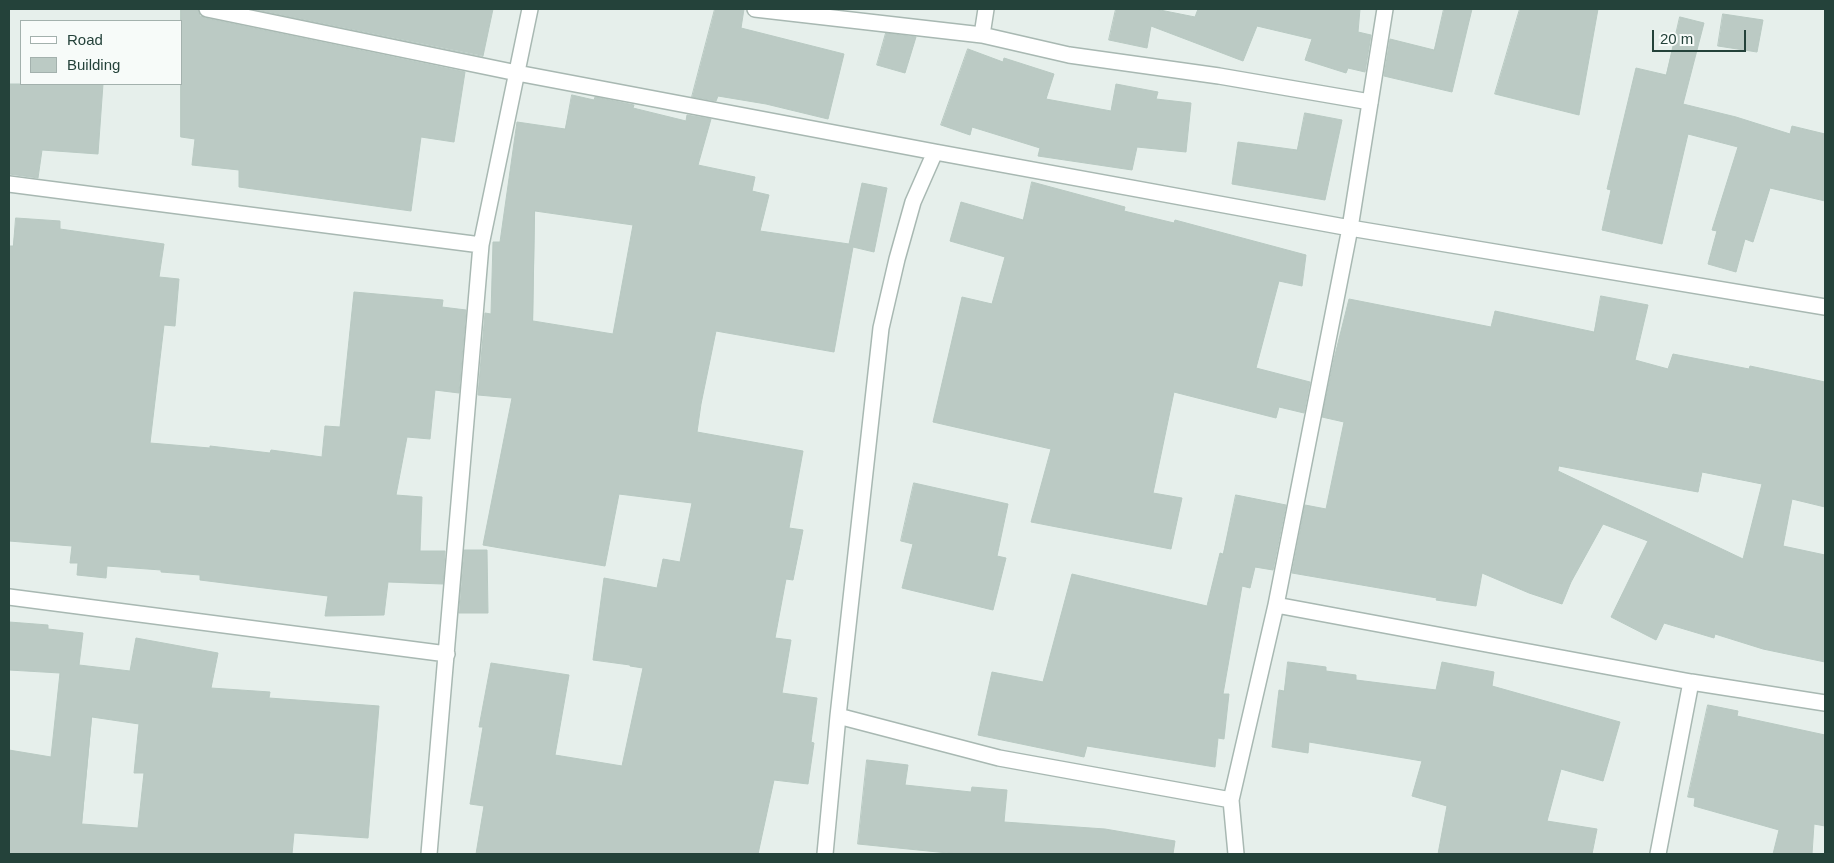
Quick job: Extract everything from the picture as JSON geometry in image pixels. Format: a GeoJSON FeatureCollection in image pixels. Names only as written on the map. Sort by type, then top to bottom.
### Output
{"type":"FeatureCollection","features":[{"type":"Feature","properties":{"kind":"street"},"geometry":{"type":"LineString","coordinates":[[207,9],[517,73],[934,152],[1350,228],[1825,308]]}},
{"type":"Feature","properties":{"kind":"street"},"geometry":{"type":"LineString","coordinates":[[429,854],[480,245],[530,9]]}},
{"type":"Feature","properties":{"kind":"street"},"geometry":{"type":"LineString","coordinates":[[754,9],[982,35],[1069,55],[1220,76],[1370,102]]}},
{"type":"Feature","properties":{"kind":"street"},"geometry":{"type":"LineString","coordinates":[[982,35],[986,9]]}},
{"type":"Feature","properties":{"kind":"street"},"geometry":{"type":"LineString","coordinates":[[1236,854],[1231,800],[1276,605],[1350,228],[1385,9]]}},
{"type":"Feature","properties":{"kind":"street"},"geometry":{"type":"LineString","coordinates":[[825,854],[838,716],[882,328],[897,259],[913,202],[934,152]]}},
{"type":"Feature","properties":{"kind":"street"},"geometry":{"type":"LineString","coordinates":[[9,184],[480,245]]}},
{"type":"Feature","properties":{"kind":"street"},"geometry":{"type":"LineString","coordinates":[[9,597],[446,654]]}},
{"type":"Feature","properties":{"kind":"street"},"geometry":{"type":"LineString","coordinates":[[1276,605],[1691,682],[1825,703]]}},
{"type":"Feature","properties":{"kind":"street"},"geometry":{"type":"LineString","coordinates":[[1658,854],[1691,682]]}},
{"type":"Feature","properties":{"kind":"street"},"geometry":{"type":"LineString","coordinates":[[838,716],[999,758],[1231,800]]}},
{"type":"Feature","properties":{"kind":"building"},"geometry":{"type":"Polygon","coordinates":[[[181,9],[198,9],[200,16],[205,18],[465,72],[454,142],[421,137],[411,211],[239,187],[239,170],[192,165],[195,139],[181,137],[181,9]]]}},
{"type":"Feature","properties":{"kind":"building"},"geometry":{"type":"Polygon","coordinates":[[[252,9],[493,9],[483,56],[252,9]]]}},
{"type":"Feature","properties":{"kind":"building"},"geometry":{"type":"Polygon","coordinates":[[[715,9],[744,9],[741,28],[844,54],[828,119],[766,104],[718,96],[716,101],[692,97],[715,9]]]}},
{"type":"Feature","properties":{"kind":"building"},"geometry":{"type":"Polygon","coordinates":[[[1116,9],[1155,9],[1195,17],[1198,9],[1360,9],[1358,32],[1371,35],[1365,72],[1348,68],[1346,73],[1305,60],[1312,39],[1257,26],[1243,61],[1151,26],[1147,48],[1109,40],[1116,9]]]}},
{"type":"Feature","properties":{"kind":"building"},"geometry":{"type":"Polygon","coordinates":[[[1444,9],[1472,9],[1452,92],[1384,76],[1390,39],[1434,50],[1444,9]]]}},
{"type":"Feature","properties":{"kind":"building"},"geometry":{"type":"Polygon","coordinates":[[[1520,9],[1598,9],[1579,115],[1495,94],[1520,9]]]}},
{"type":"Feature","properties":{"kind":"building"},"geometry":{"type":"Polygon","coordinates":[[[1723,14],[1763,20],[1757,52],[1718,46],[1723,14]]]}},
{"type":"Feature","properties":{"kind":"building"},"geometry":{"type":"Polygon","coordinates":[[[1680,17],[1704,23],[1683,104],[1736,117],[1790,134],[1792,126],[1825,134],[1825,201],[1770,188],[1753,242],[1745,239],[1736,272],[1708,264],[1717,231],[1712,230],[1738,147],[1688,134],[1662,244],[1602,230],[1611,190],[1607,189],[1636,68],[1666,75],[1680,17]]]}},
{"type":"Feature","properties":{"kind":"building"},"geometry":{"type":"Polygon","coordinates":[[[886,33],[916,37],[905,73],[877,65],[886,33]]]}},
{"type":"Feature","properties":{"kind":"building"},"geometry":{"type":"Polygon","coordinates":[[[968,49],[1003,62],[1004,58],[1054,74],[1046,99],[1111,111],[1116,84],[1158,92],[1156,99],[1191,103],[1186,152],[1137,147],[1132,170],[1038,156],[1040,148],[972,127],[970,135],[941,125],[968,49]]]}},
{"type":"Feature","properties":{"kind":"building"},"geometry":{"type":"Polygon","coordinates":[[[9,84],[103,85],[98,154],[42,150],[38,178],[9,174],[9,84]]]}},
{"type":"Feature","properties":{"kind":"building"},"geometry":{"type":"Polygon","coordinates":[[[572,95],[594,100],[595,97],[634,105],[633,108],[686,121],[687,115],[711,119],[698,165],[755,177],[752,191],[769,195],[760,231],[849,244],[862,183],[887,188],[874,252],[853,247],[834,352],[716,331],[701,404],[697,432],[803,451],[789,528],[803,530],[793,580],[786,579],[775,638],[791,640],[782,693],[817,698],[811,742],[814,743],[808,784],[774,780],[758,854],[476,854],[484,806],[470,804],[483,727],[479,727],[491,663],[569,675],[555,755],[622,766],[643,668],[593,660],[604,578],[657,588],[663,559],[680,562],[692,503],[619,494],[605,566],[483,545],[512,398],[478,395],[485,313],[491,314],[493,242],[500,242],[517,122],[565,129],[572,95]],[[535,211],[533,321],[613,334],[633,225],[535,211]]]}},
{"type":"Feature","properties":{"kind":"building"},"geometry":{"type":"Polygon","coordinates":[[[1305,113],[1342,120],[1325,200],[1232,184],[1238,142],[1297,150],[1305,113]]]}},
{"type":"Feature","properties":{"kind":"building"},"geometry":{"type":"Polygon","coordinates":[[[1032,182],[1125,207],[1124,211],[1174,223],[1175,220],[1306,255],[1302,286],[1279,281],[1256,368],[1310,382],[1304,413],[1279,407],[1276,418],[1174,392],[1153,493],[1182,498],[1171,549],[1031,522],[1051,449],[933,422],[962,297],[992,304],[1005,257],[950,241],[961,202],[1023,220],[1032,182]]]}},
{"type":"Feature","properties":{"kind":"building"},"geometry":{"type":"Polygon","coordinates":[[[16,218],[60,221],[60,229],[164,244],[159,277],[179,279],[175,326],[164,325],[150,443],[210,448],[210,446],[270,453],[271,450],[322,457],[325,426],[340,427],[354,292],[443,300],[442,307],[466,310],[459,393],[435,390],[430,439],[407,437],[396,495],[422,497],[420,551],[445,551],[443,584],[388,582],[384,615],[325,616],[328,596],[200,580],[200,575],[161,572],[161,570],[107,566],[106,578],[77,575],[78,563],[70,563],[72,546],[9,541],[9,246],[13,246],[16,218]]]}},
{"type":"Feature","properties":{"kind":"building"},"geometry":{"type":"Polygon","coordinates":[[[1601,296],[1648,305],[1635,360],[1668,369],[1673,354],[1749,369],[1750,366],[1825,382],[1825,507],[1792,499],[1783,546],[1825,555],[1825,662],[1763,649],[1715,634],[1714,638],[1664,623],[1656,640],[1611,617],[1648,541],[1603,524],[1571,582],[1562,604],[1529,593],[1482,573],[1476,606],[1292,573],[1305,505],[1326,509],[1344,422],[1322,417],[1349,299],[1491,327],[1495,311],[1594,332],[1601,296]],[[1559,466],[1558,471],[1743,559],[1762,484],[1702,472],[1698,492],[1559,466]]]}},
{"type":"Feature","properties":{"kind":"building"},"geometry":{"type":"Polygon","coordinates":[[[914,483],[1008,504],[997,556],[1006,558],[993,610],[902,588],[913,544],[901,541],[914,483]]]}},
{"type":"Feature","properties":{"kind":"building"},"geometry":{"type":"Polygon","coordinates":[[[1236,495],[1286,505],[1273,570],[1255,567],[1250,588],[1242,586],[1223,694],[1229,694],[1224,739],[1218,738],[1215,767],[1087,746],[1084,757],[978,735],[992,672],[1043,682],[1072,574],[1207,606],[1220,553],[1223,554],[1236,495]]]}},
{"type":"Feature","properties":{"kind":"building"},"geometry":{"type":"Polygon","coordinates":[[[464,550],[487,550],[488,613],[459,613],[464,550]]]}},
{"type":"Feature","properties":{"kind":"building"},"geometry":{"type":"Polygon","coordinates":[[[9,622],[48,625],[48,629],[83,633],[79,665],[130,671],[136,638],[218,653],[211,688],[270,692],[269,698],[379,706],[368,838],[294,833],[292,854],[9,854],[9,750],[51,757],[60,673],[9,670],[9,622]],[[92,717],[82,824],[138,828],[144,773],[134,773],[139,724],[92,717]]]}},
{"type":"Feature","properties":{"kind":"building"},"geometry":{"type":"Polygon","coordinates":[[[1288,662],[1326,667],[1326,671],[1356,675],[1356,680],[1436,690],[1442,662],[1494,672],[1492,686],[1620,722],[1603,781],[1561,769],[1547,821],[1597,829],[1592,854],[1438,854],[1447,806],[1412,796],[1422,761],[1309,742],[1308,753],[1272,747],[1279,690],[1284,691],[1288,662]]]}},
{"type":"Feature","properties":{"kind":"building"},"geometry":{"type":"Polygon","coordinates":[[[1708,705],[1738,711],[1737,716],[1825,735],[1825,826],[1814,824],[1812,854],[1773,854],[1779,830],[1694,806],[1695,798],[1688,797],[1708,705]]]}},
{"type":"Feature","properties":{"kind":"building"},"geometry":{"type":"Polygon","coordinates":[[[867,760],[908,765],[905,785],[971,792],[972,787],[1007,790],[1004,822],[1105,829],[1175,841],[1173,854],[958,854],[858,844],[867,760]]]}}]}
